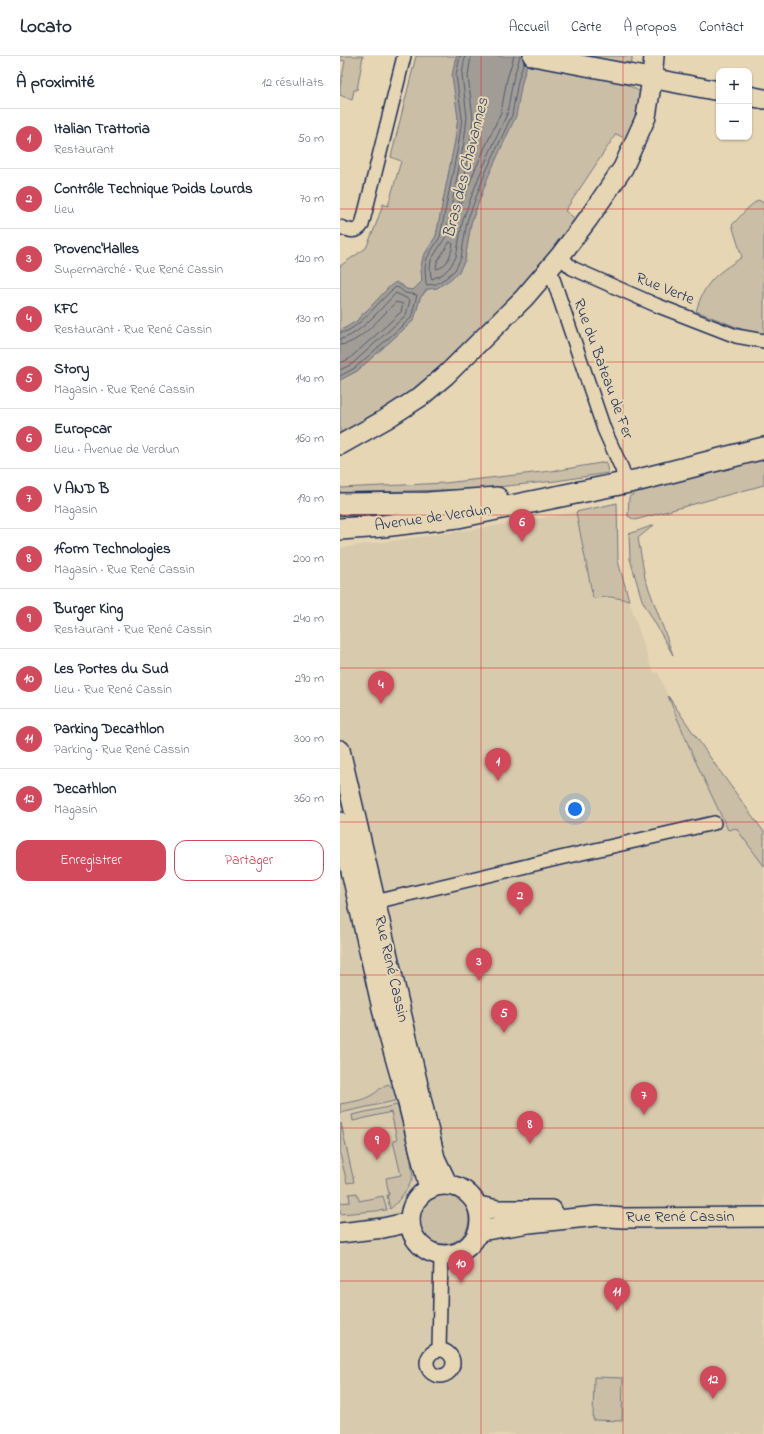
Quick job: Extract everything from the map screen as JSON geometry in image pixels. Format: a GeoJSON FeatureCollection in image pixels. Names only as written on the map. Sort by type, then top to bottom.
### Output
{"type":"FeatureCollection","features":[{"type":"Feature","properties":{"kind":"main road"},"geometry":{"type":"LineString","coordinates":[[533,56],[716,90]]}},
{"type":"Feature","properties":{"kind":"main road"},"geometry":{"type":"LineString","coordinates":[[340,445],[386,419],[420,397],[446,375],[524,298],[551,266],[588,219],[623,168],[646,117],[654,56]]}},
{"type":"Feature","properties":{"kind":"main road"},"geometry":{"type":"LineString","coordinates":[[752,97],[764,99]]}},
{"type":"Feature","properties":{"kind":"main road","name":"Avenue de Verdun"},"geometry":{"type":"LineString","coordinates":[[340,529],[383,526],[458,517],[626,483],[764,448]]}},
{"type":"Feature","properties":{"kind":"main road","name":"Avenue de Verdun"},"geometry":{"type":"LineString","coordinates":[[340,504],[428,503],[572,493]]}},
{"type":"Feature","properties":{"kind":"main road","name":"Rue René Cassin"},"geometry":{"type":"LineString","coordinates":[[341,754],[436,1158],[448,1185]]}},
{"type":"Feature","properties":{"kind":"main road","name":"Rue René Cassin"},"geometry":{"type":"LineString","coordinates":[[340,822],[386,1026],[407,1100],[429,1189]]}},
{"type":"Feature","properties":{"kind":"main road"},"geometry":{"type":"LineString","coordinates":[[348,856],[375,902]]}},
{"type":"Feature","properties":{"kind":"main road"},"geometry":{"type":"LineString","coordinates":[[448,1185],[458,1187],[473,1198],[478,1206],[481,1218],[479,1231],[474,1241],[467,1249],[457,1254],[441,1256],[426,1250],[418,1242],[412,1233],[410,1222],[414,1203],[421,1195],[429,1189],[448,1185]]}},
{"type":"Feature","properties":{"kind":"main road","name":"Rue René Cassin"},"geometry":{"type":"LineString","coordinates":[[478,1206],[498,1210],[568,1210],[597,1216],[623,1218],[764,1217]]}},
{"type":"Feature","properties":{"kind":"main road","name":"Rue René Cassin"},"geometry":{"type":"LineString","coordinates":[[479,1231],[529,1223],[597,1216]]}},
{"type":"Feature","properties":{"kind":"main road"},"geometry":{"type":"LineString","coordinates":[[340,1233],[383,1228],[410,1222]]}},
{"type":"Feature","properties":{"kind":"street"},"geometry":{"type":"LineString","coordinates":[[340,227],[353,231],[359,229],[362,225],[404,56]]}},
{"type":"Feature","properties":{"kind":"street","name":"Rue Verte"},"geometry":{"type":"LineString","coordinates":[[551,266],[572,268],[656,305],[736,336],[764,341]]}},
{"type":"Feature","properties":{"kind":"street","name":"Rue du Bateau de Fer"},"geometry":{"type":"LineString","coordinates":[[551,266],[604,429],[622,469],[626,483]]}},
{"type":"Feature","properties":{"kind":"street"},"geometry":{"type":"LineString","coordinates":[[375,902],[714,823]]}},
{"type":"Feature","properties":{"kind":"street"},"geometry":{"type":"LineString","coordinates":[[439,1350],[441,1256]]}},
{"type":"Feature","properties":{"kind":"shaded area"},"geometry":{"type":"Polygon","coordinates":[[[340,56],[363,56],[357,90],[354,90],[352,100],[340,95],[345,61],[340,60],[340,56]]]}},
{"type":"Feature","properties":{"kind":"shaded area"},"geometry":{"type":"Polygon","coordinates":[[[416,56],[457,56],[455,60],[458,118],[455,141],[436,236],[423,257],[421,268],[422,281],[413,290],[406,289],[401,284],[361,315],[357,321],[340,331],[340,266],[366,248],[383,204],[388,206],[401,161],[391,157],[416,56]]]}},
{"type":"Feature","properties":{"kind":"shaded area"},"geometry":{"type":"Polygon","coordinates":[[[529,56],[632,56],[632,62],[621,64],[618,80],[643,93],[639,117],[626,139],[616,134],[565,211],[580,222],[493,318],[443,370],[371,420],[340,436],[340,380],[357,371],[414,320],[420,298],[428,289],[437,288],[458,273],[465,260],[471,223],[522,82],[529,56]]]}},
{"type":"Feature","properties":{"kind":"shaded area"},"geometry":{"type":"Polygon","coordinates":[[[758,200],[764,203],[764,334],[744,330],[696,311],[702,294],[711,281],[742,257],[732,225],[758,200]]]}},
{"type":"Feature","properties":{"kind":"shaded area"},"geometry":{"type":"Polygon","coordinates":[[[764,456],[764,485],[635,520],[628,516],[629,497],[638,491],[764,456]]]}},
{"type":"Feature","properties":{"kind":"shaded area"},"geometry":{"type":"Polygon","coordinates":[[[606,462],[608,473],[556,481],[477,489],[340,493],[340,488],[445,483],[560,470],[606,462]]]}},
{"type":"Feature","properties":{"kind":"shaded area"},"geometry":{"type":"Polygon","coordinates":[[[617,503],[618,561],[629,600],[610,597],[593,598],[576,512],[617,503]]]}},
{"type":"Feature","properties":{"kind":"shaded area"},"geometry":{"type":"Polygon","coordinates":[[[576,512],[593,598],[629,600],[650,665],[654,672],[658,673],[693,756],[728,830],[736,828],[764,866],[764,1434],[340,1434],[340,548],[482,528],[576,512]]]}},
{"type":"Feature","properties":{"kind":"shaded area"},"geometry":{"type":"Polygon","coordinates":[[[654,525],[638,538],[645,578],[673,655],[642,600],[630,559],[629,534],[654,525]]]}},
{"type":"Feature","properties":{"kind":"shaded area"},"geometry":{"type":"Polygon","coordinates":[[[668,696],[764,832],[764,866],[736,828],[728,830],[693,756],[668,696]]]}},
{"type":"Feature","properties":{"kind":"shaded area"},"geometry":{"type":"Polygon","coordinates":[[[388,1084],[395,1090],[399,1100],[340,1113],[340,1104],[364,1099],[388,1084]]]}},
{"type":"Feature","properties":{"kind":"shaded area"},"geometry":{"type":"Polygon","coordinates":[[[397,1105],[410,1154],[412,1179],[402,1195],[390,1209],[386,1178],[401,1175],[393,1141],[397,1140],[391,1112],[353,1121],[352,1115],[397,1105]]]}},
{"type":"Feature","properties":{"kind":"shaded area"},"geometry":{"type":"Polygon","coordinates":[[[341,1123],[354,1182],[347,1183],[340,1154],[341,1123]]]}},
{"type":"Feature","properties":{"kind":"shaded area"},"geometry":{"type":"Polygon","coordinates":[[[357,1193],[359,1201],[383,1196],[387,1210],[340,1214],[340,1203],[350,1202],[349,1194],[357,1193]]]}},
{"type":"Feature","properties":{"kind":"shaded area"},"geometry":{"type":"Polygon","coordinates":[[[439,1194],[449,1194],[462,1201],[469,1214],[469,1224],[462,1237],[449,1244],[439,1244],[430,1240],[423,1233],[419,1224],[419,1214],[423,1205],[430,1198],[439,1194]]]}},
{"type":"Feature","properties":{"kind":"shaded area"},"geometry":{"type":"Polygon","coordinates":[[[594,1377],[623,1378],[622,1421],[593,1420],[594,1377]]]}},
{"type":"Feature","properties":{"kind":"water","name":"Bras des Chavannes"},"geometry":{"type":"Polygon","coordinates":[[[457,56],[529,56],[522,82],[516,116],[488,177],[471,223],[465,260],[458,273],[448,281],[437,288],[427,289],[420,298],[414,320],[357,371],[340,380],[340,331],[357,321],[390,286],[396,282],[406,289],[413,290],[422,281],[421,268],[423,257],[436,236],[455,141],[458,118],[452,76],[457,56]]]}},
{"type":"Feature","properties":{"kind":"place","name":"Europcar"},"geometry":{"type":"Point","coordinates":[522,542]}},
{"type":"Feature","properties":{"kind":"place","name":"KFC"},"geometry":{"type":"Point","coordinates":[381,704]}},
{"type":"Feature","properties":{"kind":"place","name":"Italian Trattoria"},"geometry":{"type":"Point","coordinates":[498,781]}},
{"type":"Feature","properties":{"kind":"place","name":"Contrôle Technique Poids Lourds"},"geometry":{"type":"Point","coordinates":[520,915]}},
{"type":"Feature","properties":{"kind":"place","name":"Provenc'Halles"},"geometry":{"type":"Point","coordinates":[479,981]}},
{"type":"Feature","properties":{"kind":"place","name":"Story"},"geometry":{"type":"Point","coordinates":[504,1033]}},
{"type":"Feature","properties":{"kind":"place","name":"V AND B"},"geometry":{"type":"Point","coordinates":[644,1115]}},
{"type":"Feature","properties":{"kind":"place","name":"1form Technologies"},"geometry":{"type":"Point","coordinates":[530,1144]}},
{"type":"Feature","properties":{"kind":"place","name":"Burger King"},"geometry":{"type":"Point","coordinates":[377,1160]}},
{"type":"Feature","properties":{"kind":"place","name":"Les Portes du Sud"},"geometry":{"type":"Point","coordinates":[461,1283]}},
{"type":"Feature","properties":{"kind":"place","name":"Parking Decathlon"},"geometry":{"type":"Point","coordinates":[617,1311]}},
{"type":"Feature","properties":{"kind":"place","name":"Decathlon"},"geometry":{"type":"Point","coordinates":[713,1399]}}]}
